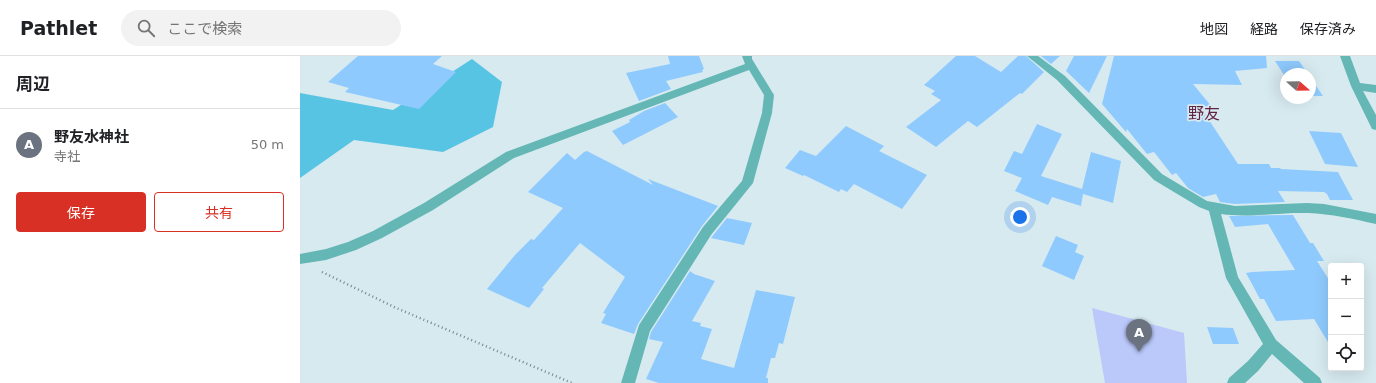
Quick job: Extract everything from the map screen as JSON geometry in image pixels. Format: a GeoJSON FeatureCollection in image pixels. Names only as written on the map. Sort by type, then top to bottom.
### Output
{"type":"FeatureCollection","features":[{"type":"Feature","properties":{"kind":"street"},"geometry":{"type":"LineString","coordinates":[[1032,56],[1061,78],[1158,177],[1203,204],[1214,208],[1235,211],[1307,208],[1324,209],[1376,220]]}},
{"type":"Feature","properties":{"kind":"street"},"geometry":{"type":"LineString","coordinates":[[1345,56],[1356,86],[1376,126]]}},
{"type":"Feature","properties":{"kind":"street"},"geometry":{"type":"LineString","coordinates":[[300,259],[320,257],[359,244],[414,214],[510,155],[749,61],[769,95],[767,113],[760,144],[747,183],[707,231],[644,329],[628,383]]}},
{"type":"Feature","properties":{"kind":"street"},"geometry":{"type":"LineString","coordinates":[[1356,86],[1376,89]]}},
{"type":"Feature","properties":{"kind":"street"},"geometry":{"type":"LineString","coordinates":[[1214,208],[1232,278],[1270,345],[1315,383]]}},
{"type":"Feature","properties":{"kind":"street"},"geometry":{"type":"LineString","coordinates":[[1234,383],[1253,366],[1270,345]]}},
{"type":"Feature","properties":{"kind":"path"},"geometry":{"type":"LineString","coordinates":[[320,271],[394,308],[572,383]]}},
{"type":"Feature","properties":{"kind":"shaded area"},"geometry":{"type":"Polygon","coordinates":[[[472,59],[502,82],[493,127],[443,152],[354,140],[300,178],[300,93],[393,110],[472,59]]]}},
{"type":"Feature","properties":{"kind":"shaded area"},"geometry":{"type":"Polygon","coordinates":[[[1092,308],[1184,333],[1187,383],[1105,383],[1092,308]]]}},
{"type":"Feature","properties":{"kind":"building"},"geometry":{"type":"Polygon","coordinates":[[[358,56],[442,56],[433,64],[456,72],[419,109],[345,92],[349,88],[328,82],[358,56]]]}},
{"type":"Feature","properties":{"kind":"building"},"geometry":{"type":"Polygon","coordinates":[[[668,56],[699,56],[704,69],[702,70],[703,72],[666,81],[671,89],[639,101],[626,73],[670,64],[668,56]]]}},
{"type":"Feature","properties":{"kind":"building"},"geometry":{"type":"Polygon","coordinates":[[[956,56],[975,56],[1001,72],[1018,56],[1026,56],[1044,72],[1022,94],[1020,93],[977,127],[968,121],[936,147],[906,127],[941,100],[931,94],[935,91],[924,85],[956,56]]]}},
{"type":"Feature","properties":{"kind":"building"},"geometry":{"type":"Polygon","coordinates":[[[1041,56],[1060,56],[1051,64],[1041,56]]]}},
{"type":"Feature","properties":{"kind":"building"},"geometry":{"type":"Polygon","coordinates":[[[1074,56],[1107,56],[1089,93],[1066,71],[1074,56]]]}},
{"type":"Feature","properties":{"kind":"building"},"geometry":{"type":"Polygon","coordinates":[[[1114,56],[1266,56],[1267,68],[1235,71],[1242,85],[1193,84],[1212,107],[1210,107],[1212,109],[1203,111],[1238,164],[1269,164],[1271,168],[1338,172],[1353,200],[1330,200],[1324,192],[1278,191],[1285,202],[1235,204],[1220,202],[1216,194],[1203,197],[1188,188],[1176,173],[1172,175],[1154,152],[1147,154],[1127,129],[1126,132],[1102,104],[1114,56]]]}},
{"type":"Feature","properties":{"kind":"building"},"geometry":{"type":"Polygon","coordinates":[[[1275,61],[1299,61],[1304,68],[1280,68],[1275,61]]]}},
{"type":"Feature","properties":{"kind":"building"},"geometry":{"type":"Polygon","coordinates":[[[1316,86],[1323,96],[1316,96],[1316,86]]]}},
{"type":"Feature","properties":{"kind":"building"},"geometry":{"type":"Polygon","coordinates":[[[665,103],[678,117],[623,145],[612,131],[630,122],[629,120],[644,111],[665,103]]]}},
{"type":"Feature","properties":{"kind":"building"},"geometry":{"type":"Polygon","coordinates":[[[1037,124],[1062,134],[1041,176],[1082,189],[1091,152],[1121,161],[1113,203],[1083,194],[1081,206],[1052,197],[1048,205],[1015,191],[1022,178],[1004,171],[1014,151],[1022,154],[1037,124]]]}},
{"type":"Feature","properties":{"kind":"building"},"geometry":{"type":"Polygon","coordinates":[[[846,126],[884,146],[879,151],[927,175],[902,209],[854,184],[847,192],[841,189],[839,192],[804,175],[803,176],[785,168],[800,150],[816,156],[846,126]]]}},
{"type":"Feature","properties":{"kind":"building"},"geometry":{"type":"Polygon","coordinates":[[[1309,131],[1341,133],[1358,167],[1325,164],[1309,131]]]}},
{"type":"Feature","properties":{"kind":"building"},"geometry":{"type":"Polygon","coordinates":[[[587,151],[653,185],[648,179],[718,206],[702,226],[638,324],[634,334],[601,323],[606,314],[603,313],[625,277],[580,243],[542,288],[544,289],[529,308],[487,289],[515,255],[531,239],[534,240],[563,208],[528,192],[567,153],[575,160],[587,151]]]}},
{"type":"Feature","properties":{"kind":"building"},"geometry":{"type":"Polygon","coordinates":[[[1293,215],[1310,243],[1313,243],[1324,261],[1317,261],[1328,278],[1328,342],[1314,319],[1276,321],[1264,299],[1260,299],[1246,273],[1295,270],[1268,224],[1235,227],[1229,216],[1293,215]]]}},
{"type":"Feature","properties":{"kind":"building"},"geometry":{"type":"Polygon","coordinates":[[[727,218],[752,223],[744,245],[711,238],[727,218]]]}},
{"type":"Feature","properties":{"kind":"building"},"geometry":{"type":"Polygon","coordinates":[[[1056,236],[1078,245],[1075,252],[1084,256],[1074,280],[1042,266],[1056,236]]]}},
{"type":"Feature","properties":{"kind":"building"},"geometry":{"type":"Polygon","coordinates":[[[690,271],[694,274],[715,281],[692,321],[701,323],[700,326],[712,329],[701,359],[734,368],[756,290],[795,297],[783,344],[779,343],[775,358],[771,358],[766,378],[768,378],[768,383],[659,383],[646,379],[663,342],[649,339],[651,332],[690,271]]]}},
{"type":"Feature","properties":{"kind":"building"},"geometry":{"type":"Polygon","coordinates":[[[1207,327],[1233,328],[1239,344],[1213,344],[1207,327]]]}},
{"type":"Feature","properties":{"kind":"place","name":"野友水神社"},"geometry":{"type":"Point","coordinates":[1139,352]}},
{"type":"Feature","properties":{"kind":"district","name":"野友"},"geometry":{"type":"Point","coordinates":[1204,113]}}]}
